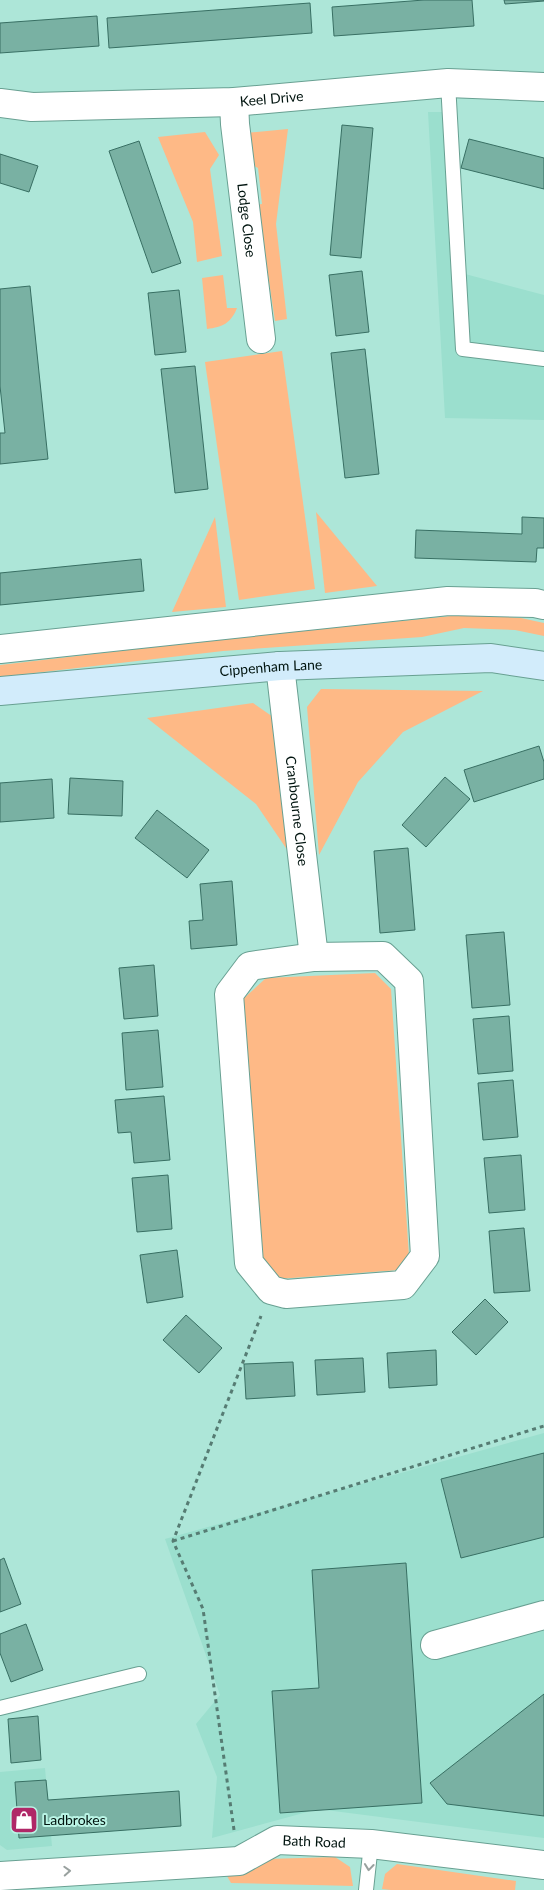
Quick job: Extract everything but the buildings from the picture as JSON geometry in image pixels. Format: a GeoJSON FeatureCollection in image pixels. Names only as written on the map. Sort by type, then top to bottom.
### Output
{"type":"FeatureCollection","features":[{"type":"Feature","properties":{"kind":"street","name":"Keel Drive"},"geometry":{"type":"LineString","coordinates":[[0,103],[32,107],[234,102],[448,83],[544,87]]}},
{"type":"Feature","properties":{"kind":"street","name":"Lodge Close"},"geometry":{"type":"LineString","coordinates":[[234,102],[261,339]]}},
{"type":"Feature","properties":{"kind":"street"},"geometry":{"type":"LineString","coordinates":[[0,649],[448,601],[535,603],[544,605]]}},
{"type":"Feature","properties":{"kind":"street","name":"Cippenham Lane"},"geometry":{"type":"LineString","coordinates":[[0,691],[280,666],[491,658],[544,666]]}},
{"type":"Feature","properties":{"kind":"street","name":"Cranbourne Close"},"geometry":{"type":"LineString","coordinates":[[280,666],[314,957]]}},
{"type":"Feature","properties":{"kind":"street"},"geometry":{"type":"LineString","coordinates":[[383,956],[409,981],[425,1256],[402,1285],[286,1294],[271,1290],[249,1263],[229,994],[250,966],[314,957],[383,956]]}},
{"type":"Feature","properties":{"kind":"street"},"geometry":{"type":"LineString","coordinates":[[435,1645],[544,1615]]}},
{"type":"Feature","properties":{"kind":"street","name":"Bath Road"},"geometry":{"type":"LineString","coordinates":[[9,1875],[239,1861],[277,1840],[371,1844],[544,1865]]}},
{"type":"Feature","properties":{"kind":"lane"},"geometry":{"type":"LineString","coordinates":[[448,83],[463,348],[544,359]]}},
{"type":"Feature","properties":{"kind":"lane"},"geometry":{"type":"LineString","coordinates":[[0,1708],[139,1674]]}},
{"type":"Feature","properties":{"kind":"lane"},"geometry":{"type":"LineString","coordinates":[[366,1890],[371,1844]]}},
{"type":"Feature","properties":{"kind":"path"},"geometry":{"type":"LineString","coordinates":[[239,1861],[203,1609],[173,1540],[271,1290]]}},
{"type":"Feature","properties":{"kind":"path"},"geometry":{"type":"LineString","coordinates":[[173,1540],[544,1426]]}},
{"type":"Feature","properties":{"kind":"shaded area"},"geometry":{"type":"Polygon","coordinates":[[[428,112],[448,112],[454,271],[544,295],[544,420],[445,418],[428,112]]]}},
{"type":"Feature","properties":{"kind":"shaded area"},"geometry":{"type":"Polygon","coordinates":[[[288,129],[276,224],[287,319],[275,321],[261,229],[242,207],[262,204],[258,168],[237,157],[245,133],[288,129]]]}},
{"type":"Feature","properties":{"kind":"shaded area"},"geometry":{"type":"Polygon","coordinates":[[[205,132],[219,155],[210,169],[222,256],[197,262],[193,222],[158,137],[205,132]]]}},
{"type":"Feature","properties":{"kind":"shaded area"},"geometry":{"type":"Polygon","coordinates":[[[223,275],[227,308],[237,308],[229,321],[218,327],[207,329],[202,278],[223,275]]]}},
{"type":"Feature","properties":{"kind":"shaded area"},"geometry":{"type":"Polygon","coordinates":[[[282,351],[315,589],[239,600],[205,362],[282,351]]]}},
{"type":"Feature","properties":{"kind":"shaded area"},"geometry":{"type":"Polygon","coordinates":[[[316,512],[377,586],[325,593],[316,512]]]}},
{"type":"Feature","properties":{"kind":"shaded area"},"geometry":{"type":"Polygon","coordinates":[[[215,517],[226,607],[172,612],[215,517]]]}},
{"type":"Feature","properties":{"kind":"shaded area"},"geometry":{"type":"Polygon","coordinates":[[[471,614],[521,618],[544,623],[544,636],[515,630],[464,628],[422,637],[223,651],[0,677],[0,665],[222,639],[471,614]]]}},
{"type":"Feature","properties":{"kind":"shaded area"},"geometry":{"type":"Polygon","coordinates":[[[321,689],[483,691],[403,732],[358,782],[319,855],[307,707],[321,689]]]}},
{"type":"Feature","properties":{"kind":"shaded area"},"geometry":{"type":"Polygon","coordinates":[[[253,703],[276,719],[290,854],[256,804],[147,718],[253,703]]]}},
{"type":"Feature","properties":{"kind":"shaded area"},"geometry":{"type":"Polygon","coordinates":[[[375,973],[391,989],[409,1256],[399,1270],[278,1279],[263,1263],[242,1000],[266,978],[375,973]]]}},
{"type":"Feature","properties":{"kind":"shaded area"},"geometry":{"type":"Polygon","coordinates":[[[544,1433],[544,1838],[318,1809],[212,1838],[217,1777],[196,1724],[220,1695],[165,1539],[544,1433]]]}},
{"type":"Feature","properties":{"kind":"shaded area"},"geometry":{"type":"Polygon","coordinates":[[[45,1768],[52,1846],[7,1850],[0,1845],[0,1772],[45,1768]]]}},
{"type":"Feature","properties":{"kind":"shaded area"},"geometry":{"type":"Polygon","coordinates":[[[335,1857],[350,1867],[353,1886],[231,1883],[227,1876],[267,1859],[335,1857]]]}},
{"type":"Feature","properties":{"kind":"shaded area"},"geometry":{"type":"Polygon","coordinates":[[[397,1864],[516,1881],[515,1890],[382,1889],[385,1874],[397,1864]]]}},
{"type":"Feature","properties":{"kind":"place","name":"Ladbrokes"},"geometry":{"type":"Point","coordinates":[24,1820]}}]}
